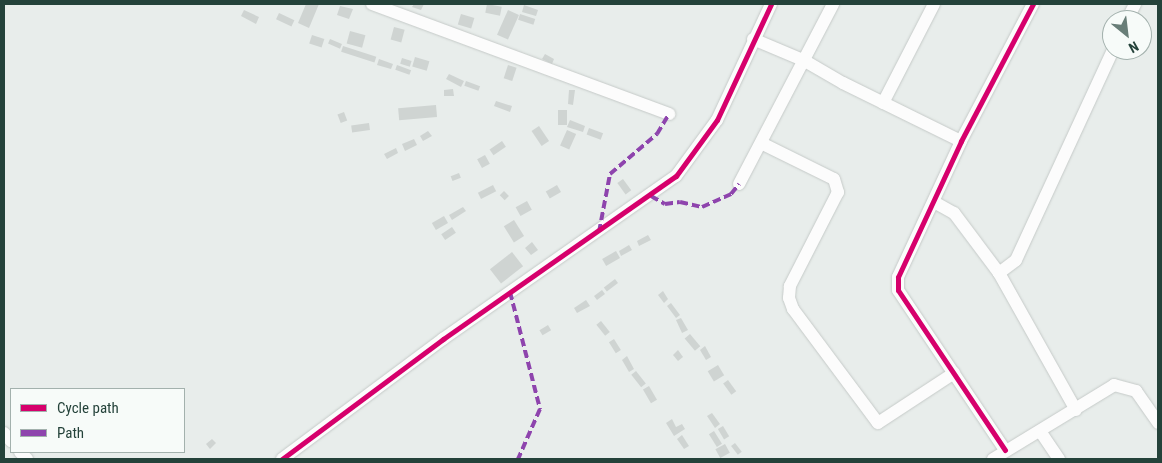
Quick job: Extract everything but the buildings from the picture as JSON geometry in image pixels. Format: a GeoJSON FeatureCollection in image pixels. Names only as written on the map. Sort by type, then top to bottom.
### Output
{"type":"FeatureCollection","features":[{"type":"Feature","properties":{"kind":"street"},"geometry":{"type":"LineString","coordinates":[[372,4],[669,114]]}},
{"type":"Feature","properties":{"kind":"street"},"geometry":{"type":"LineString","coordinates":[[282,459],[443,339],[676,176],[717,120],[753,48],[753,39],[771,4]]}},
{"type":"Feature","properties":{"kind":"street"},"geometry":{"type":"LineString","coordinates":[[739,184],[805,61],[833,4]]}},
{"type":"Feature","properties":{"kind":"street"},"geometry":{"type":"LineString","coordinates":[[883,103],[934,4]]}},
{"type":"Feature","properties":{"kind":"street"},"geometry":{"type":"LineString","coordinates":[[1005,450],[898,290],[898,277],[934,202],[960,141],[1033,4]]}},
{"type":"Feature","properties":{"kind":"street"},"geometry":{"type":"LineString","coordinates":[[753,39],[805,61],[883,103],[960,141]]}},
{"type":"Feature","properties":{"kind":"street"},"geometry":{"type":"LineString","coordinates":[[999,274],[1016,260],[1109,60]]}},
{"type":"Feature","properties":{"kind":"street"},"geometry":{"type":"LineString","coordinates":[[761,143],[834,179],[838,192],[790,286],[789,298],[793,309],[878,423],[954,373]]}},
{"type":"Feature","properties":{"kind":"street"},"geometry":{"type":"LineString","coordinates":[[934,202],[954,213],[999,274],[1076,410]]}},
{"type":"Feature","properties":{"kind":"street"},"geometry":{"type":"LineString","coordinates":[[993,459],[1005,450],[1076,410],[1114,385],[1136,391],[1158,423]]}},
{"type":"Feature","properties":{"kind":"street"},"geometry":{"type":"LineString","coordinates":[[1040,431],[1060,459]]}},
{"type":"Feature","properties":{"kind":"marked path"},"geometry":{"type":"LineString","coordinates":[[599,232],[610,174],[657,134],[669,114]]}},
{"type":"Feature","properties":{"kind":"marked path"},"geometry":{"type":"LineString","coordinates":[[651,196],[665,204],[680,202],[702,207],[731,194],[739,184]]}},
{"type":"Feature","properties":{"kind":"marked path"},"geometry":{"type":"LineString","coordinates":[[510,292],[540,409],[518,459]]}},
{"type":"Feature","properties":{"kind":"cycle path"},"geometry":{"type":"LineString","coordinates":[[282,459],[443,339],[676,176],[717,120],[771,4]]}},
{"type":"Feature","properties":{"kind":"cycle path"},"geometry":{"type":"LineString","coordinates":[[1005,450],[898,290],[898,277],[961,141],[1033,4]]}}]}
